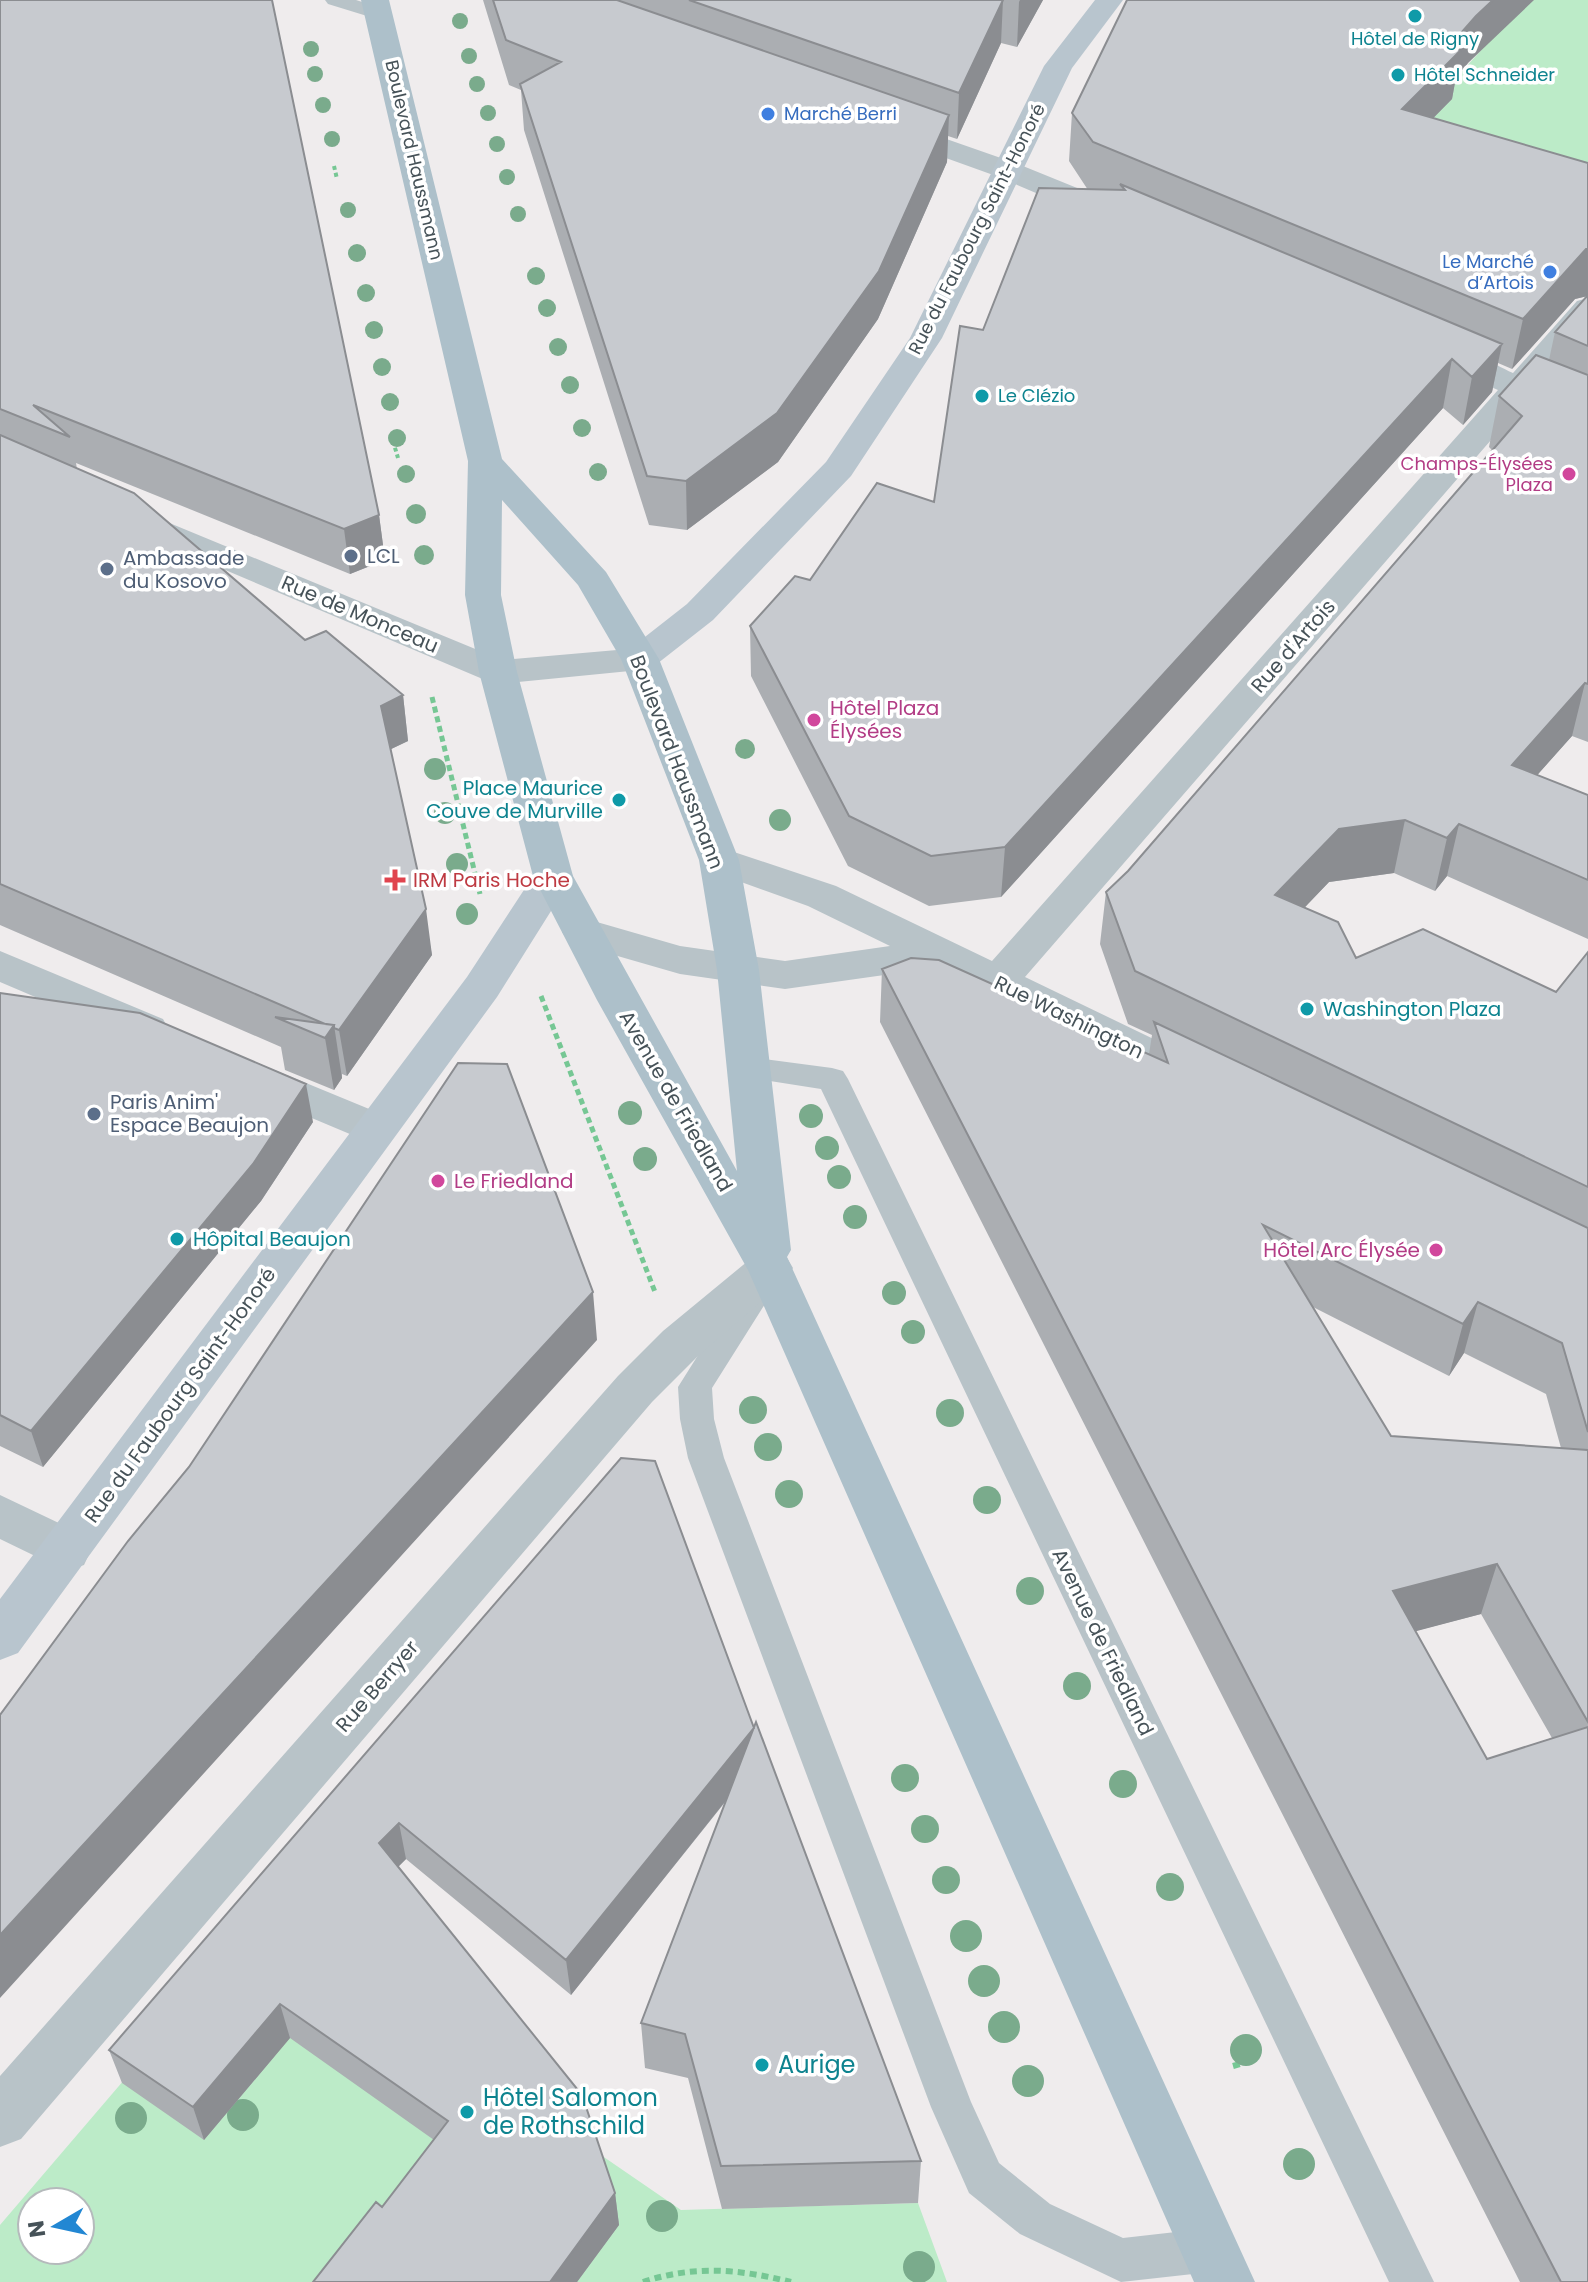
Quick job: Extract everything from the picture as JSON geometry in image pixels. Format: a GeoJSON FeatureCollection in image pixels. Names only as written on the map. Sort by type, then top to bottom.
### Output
{"type":"FeatureCollection","features":[{"type":"Feature","properties":{"kind":"main road","name":"Boulevard Haussmann"},"geometry":{"type":"LineString","coordinates":[[378,7],[485,461],[482,579],[498,672],[553,876],[583,932]]}},
{"type":"Feature","properties":{"kind":"main road","name":"Boulevard Haussmann"},"geometry":{"type":"LineString","coordinates":[[485,461],[593,580],[640,659],[719,860],[738,970]]}},
{"type":"Feature","properties":{"kind":"main road","name":"Avenue de Friedland"},"geometry":{"type":"LineString","coordinates":[[583,932],[770,1268],[1218,2266]]}},
{"type":"Feature","properties":{"kind":"main road","name":"Avenue de Friedland"},"geometry":{"type":"LineString","coordinates":[[738,970],[770,1268]]}},
{"type":"Feature","properties":{"kind":"street","name":"Rue du Faubourg Saint-Honoré"},"geometry":{"type":"LineString","coordinates":[[640,659],[700,612],[839,469],[926,338],[1058,66],[1109,0]]}},
{"type":"Feature","properties":{"kind":"street"},"geometry":{"type":"LineString","coordinates":[[869,121],[1007,170],[1138,225]]}},
{"type":"Feature","properties":{"kind":"street","name":"Rue d'Artois"},"geometry":{"type":"LineString","coordinates":[[997,982],[1588,308]]}},
{"type":"Feature","properties":{"kind":"street"},"geometry":{"type":"LineString","coordinates":[[1409,340],[1588,417]]}},
{"type":"Feature","properties":{"kind":"street","name":"Rue de Monceau"},"geometry":{"type":"LineString","coordinates":[[102,506],[498,672]]}},
{"type":"Feature","properties":{"kind":"street"},"geometry":{"type":"LineString","coordinates":[[498,672],[640,659]]}},
{"type":"Feature","properties":{"kind":"street","name":"Rue Washington"},"geometry":{"type":"LineString","coordinates":[[719,860],[822,896],[1216,1088]]}},
{"type":"Feature","properties":{"kind":"street","name":"Rue du Faubourg Saint-Honoré"},"geometry":{"type":"LineString","coordinates":[[0,1638],[482,987],[553,876]]}},
{"type":"Feature","properties":{"kind":"street"},"geometry":{"type":"LineString","coordinates":[[583,932],[680,960],[785,975],[939,953]]}},
{"type":"Feature","properties":{"kind":"street"},"geometry":{"type":"LineString","coordinates":[[0,965],[178,1043]]}},
{"type":"Feature","properties":{"kind":"street"},"geometry":{"type":"LineString","coordinates":[[221,1062],[376,1129]]}},
{"type":"Feature","properties":{"kind":"street","name":"Rue Berryer"},"geometry":{"type":"LineString","coordinates":[[0,2119],[635,1389],[680,1344],[770,1268]]}},
{"type":"Feature","properties":{"kind":"street"},"geometry":{"type":"LineString","coordinates":[[0,1515],[66,1550]]}},
{"type":"Feature","properties":{"kind":"lane"},"geometry":{"type":"LineString","coordinates":[[335,0],[378,7]]}},
{"type":"Feature","properties":{"kind":"lane","name":"Avenue de Friedland"},"geometry":{"type":"LineString","coordinates":[[748,1068],[832,1079],[1412,2282]]}},
{"type":"Feature","properties":{"kind":"lane","name":"Avenue de Friedland"},"geometry":{"type":"LineString","coordinates":[[770,1268],[695,1387],[697,1419],[706,1458],[952,2107],[984,2178],[1035,2219],[1121,2260],[1218,2266]]}},
{"type":"Feature","properties":{"kind":"path"},"geometry":{"type":"LineString","coordinates":[[334,166],[337,179]]}},
{"type":"Feature","properties":{"kind":"path"},"geometry":{"type":"LineString","coordinates":[[393,441],[398,458]]}},
{"type":"Feature","properties":{"kind":"path"},"geometry":{"type":"LineString","coordinates":[[440,731],[483,908]]}},
{"type":"Feature","properties":{"kind":"path"},"geometry":{"type":"LineString","coordinates":[[545,1003],[658,1299]]}},
{"type":"Feature","properties":{"kind":"path"},"geometry":{"type":"LineString","coordinates":[[643,2282],[675,2270],[711,2266],[791,2282]]}},
{"type":"Feature","properties":{"kind":"green space"},"geometry":{"type":"Polygon","coordinates":[[[1471,0],[1588,0],[1588,215],[1386,131],[1445,90],[1485,46],[1471,0]]]}},
{"type":"Feature","properties":{"kind":"green space"},"geometry":{"type":"Polygon","coordinates":[[[260,1921],[681,2210],[918,2203],[947,2282],[0,2282],[0,2225],[16,2206],[16,2266],[96,2266],[96,2186],[33,2186],[260,1921]]]}},
{"type":"Feature","properties":{"kind":"building"},"geometry":{"type":"Polygon","coordinates":[[[0,0],[272,0],[379,515],[344,529],[33,405],[70,437],[0,409],[0,0]]]}},
{"type":"Feature","properties":{"kind":"building"},"geometry":{"type":"Polygon","coordinates":[[[493,0],[617,0],[949,115],[879,271],[777,413],[686,481],[647,476],[520,84],[561,62],[506,40],[493,0]]]}},
{"type":"Feature","properties":{"kind":"building"},"geometry":{"type":"Polygon","coordinates":[[[689,0],[1003,0],[959,93],[689,0]]]}},
{"type":"Feature","properties":{"kind":"building"},"geometry":{"type":"Polygon","coordinates":[[[1127,0],[1493,0],[1453,42],[1460,51],[1402,109],[1588,163],[1588,249],[1523,319],[1093,142],[1072,113],[1127,0]]]}},
{"type":"Feature","properties":{"kind":"building"},"geometry":{"type":"Polygon","coordinates":[[[1120,184],[1502,344],[1472,377],[1452,359],[1005,847],[931,856],[849,816],[750,626],[795,576],[810,580],[877,483],[934,502],[960,326],[983,330],[1039,188],[1125,190],[1120,184]]]}},
{"type":"Feature","properties":{"kind":"building"},"geometry":{"type":"Polygon","coordinates":[[[1588,295],[1588,346],[1555,332],[1588,295]]]}},
{"type":"Feature","properties":{"kind":"building"},"geometry":{"type":"Polygon","coordinates":[[[1536,355],[1588,375],[1588,684],[1585,683],[1512,765],[1588,795],[1588,880],[1459,824],[1447,838],[1405,820],[1339,829],[1275,895],[1338,922],[1356,958],[1423,929],[1556,992],[1588,952],[1588,1187],[1135,971],[1106,892],[1128,871],[1522,416],[1499,396],[1536,355]]]}},
{"type":"Feature","properties":{"kind":"building"},"geometry":{"type":"Polygon","coordinates":[[[0,435],[134,493],[305,640],[326,631],[403,695],[381,706],[426,909],[339,1030],[334,1025],[325,1024],[0,884],[0,435]]]}},
{"type":"Feature","properties":{"kind":"building"},"geometry":{"type":"Polygon","coordinates":[[[911,958],[939,960],[1168,1063],[1154,1022],[1588,1228],[1588,1432],[1562,1343],[1478,1302],[1463,1324],[1263,1225],[1391,1436],[1588,1450],[1588,1722],[1497,1564],[1393,1591],[1487,1759],[1588,1727],[1588,2282],[1561,2282],[882,969],[911,958]]]}},
{"type":"Feature","properties":{"kind":"building"},"geometry":{"type":"Polygon","coordinates":[[[0,993],[140,1013],[306,1084],[253,1164],[31,1431],[0,1415],[0,993]]]}},
{"type":"Feature","properties":{"kind":"building"},"geometry":{"type":"Polygon","coordinates":[[[275,1017],[334,1025],[325,1038],[275,1017]]]}},
{"type":"Feature","properties":{"kind":"building"},"geometry":{"type":"Polygon","coordinates":[[[458,1063],[507,1064],[593,1292],[0,1935],[0,1715],[128,1541],[189,1467],[458,1063]]]}},
{"type":"Feature","properties":{"kind":"building"},"geometry":{"type":"Polygon","coordinates":[[[621,1458],[655,1461],[754,1728],[566,1960],[399,1823],[379,1843],[582,2095],[615,2193],[550,2282],[313,2282],[376,2202],[382,2207],[448,2121],[280,2004],[193,2107],[109,2050],[621,1458]]]}},
{"type":"Feature","properties":{"kind":"building","name":"Aurige"},"geometry":{"type":"Polygon","coordinates":[[[756,1722],[921,2161],[721,2166],[685,2034],[641,2023],[756,1722]]]}},
{"type":"Feature","properties":{"kind":"place","name":"Hôtel de Rigny"},"geometry":{"type":"Point","coordinates":[1415,16]}},
{"type":"Feature","properties":{"kind":"place","name":"Hôtel Schneider"},"geometry":{"type":"Point","coordinates":[1398,75]}},
{"type":"Feature","properties":{"kind":"place","name":"Marché Berri"},"geometry":{"type":"Point","coordinates":[768,114]}},
{"type":"Feature","properties":{"kind":"place","name":"Le Marché d’Artois"},"geometry":{"type":"Point","coordinates":[1550,272]}},
{"type":"Feature","properties":{"kind":"place","name":"Le Clézio"},"geometry":{"type":"Point","coordinates":[982,396]}},
{"type":"Feature","properties":{"kind":"place","name":"Champs-Élysées Plaza"},"geometry":{"type":"Point","coordinates":[1569,474]}},
{"type":"Feature","properties":{"kind":"place","name":"LCL"},"geometry":{"type":"Point","coordinates":[351,556]}},
{"type":"Feature","properties":{"kind":"place","name":"Ambassade du Kosovo"},"geometry":{"type":"Point","coordinates":[107,569]}},
{"type":"Feature","properties":{"kind":"place","name":"Hôtel Plaza Élysées"},"geometry":{"type":"Point","coordinates":[814,720]}},
{"type":"Feature","properties":{"kind":"place","name":"Place Maurice Couve de Murville"},"geometry":{"type":"Point","coordinates":[619,800]}},
{"type":"Feature","properties":{"kind":"place","name":"IRM Paris Hoche"},"geometry":{"type":"Point","coordinates":[395,880]}},
{"type":"Feature","properties":{"kind":"place","name":"Washington Plaza"},"geometry":{"type":"Point","coordinates":[1307,1009]}},
{"type":"Feature","properties":{"kind":"place","name":"Paris Anim' Espace Beaujon"},"geometry":{"type":"Point","coordinates":[94,1114]}},
{"type":"Feature","properties":{"kind":"place","name":"Le Friedland"},"geometry":{"type":"Point","coordinates":[438,1181]}},
{"type":"Feature","properties":{"kind":"place","name":"Hôpital Beaujon"},"geometry":{"type":"Point","coordinates":[177,1239]}},
{"type":"Feature","properties":{"kind":"place","name":"Hôtel Arc Élysée"},"geometry":{"type":"Point","coordinates":[1436,1250]}},
{"type":"Feature","properties":{"kind":"place","name":"Aurige"},"geometry":{"type":"Point","coordinates":[762,2065]}},
{"type":"Feature","properties":{"kind":"place","name":"Hôtel Salomon de Rothschild"},"geometry":{"type":"Point","coordinates":[467,2112]}}]}
